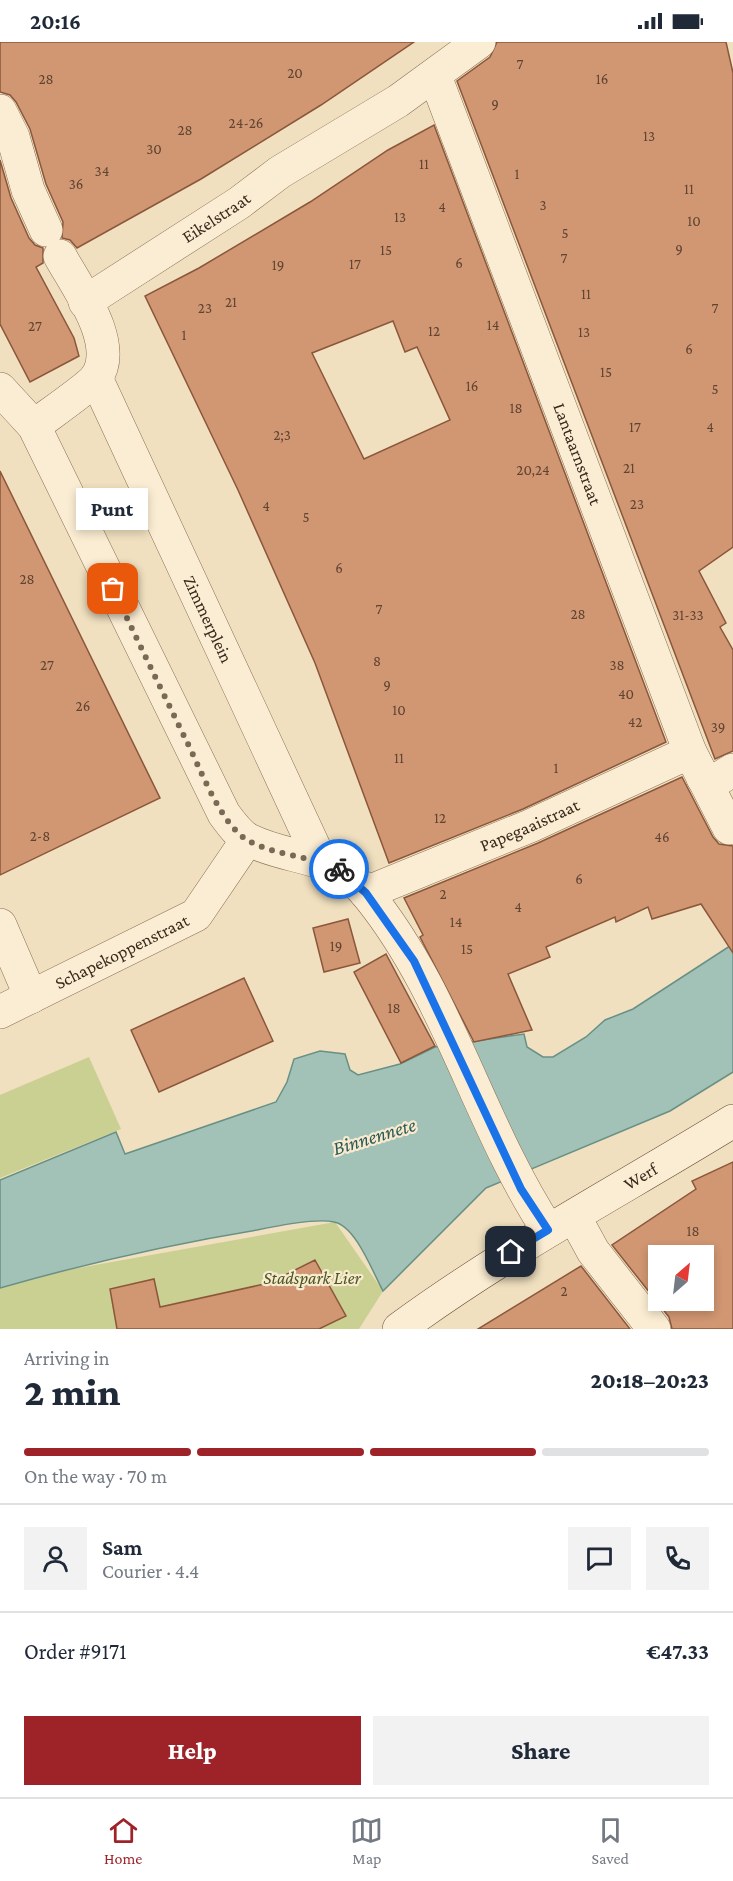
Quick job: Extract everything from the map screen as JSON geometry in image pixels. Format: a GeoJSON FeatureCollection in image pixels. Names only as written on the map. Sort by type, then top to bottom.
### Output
{"type":"FeatureCollection","features":[{"type":"Feature","properties":{"kind":"street","name":"Eikelstraat"},"geometry":{"type":"LineString","coordinates":[[85,302],[240,203],[280,172],[435,75],[479,42]]}},
{"type":"Feature","properties":{"kind":"street","name":"Lantaarnstraat"},"geometry":{"type":"LineString","coordinates":[[435,75],[708,767],[729,828]]}},
{"type":"Feature","properties":{"kind":"street"},"geometry":{"type":"LineString","coordinates":[[0,111],[13,137],[28,190],[53,243],[100,330],[104,359],[96,378],[34,426]]}},
{"type":"Feature","properties":{"kind":"street","name":"Zimmerplein"},"geometry":{"type":"LineString","coordinates":[[96,378],[320,860]]}},
{"type":"Feature","properties":{"kind":"street"},"geometry":{"type":"LineString","coordinates":[[0,389],[34,426],[212,794],[224,814],[247,840],[285,853],[320,860],[344,871],[366,893],[414,961],[523,1190],[593,1251],[654,1329]]}},
{"type":"Feature","properties":{"kind":"street","name":"Papegaaistraat"},"geometry":{"type":"LineString","coordinates":[[366,893],[530,826],[708,767]]}},
{"type":"Feature","properties":{"kind":"street","name":"Schapekoppenstraat"},"geometry":{"type":"LineString","coordinates":[[0,1012],[196,915],[247,840]]}},
{"type":"Feature","properties":{"kind":"street"},"geometry":{"type":"LineString","coordinates":[[0,925],[31,997]]}},
{"type":"Feature","properties":{"kind":"street","name":"Werf"},"geometry":{"type":"LineString","coordinates":[[399,1329],[444,1296],[733,1121]]}},
{"type":"Feature","properties":{"kind":"green space"},"geometry":{"type":"Polygon","coordinates":[[[89,1057],[121,1129],[0,1178],[0,1095],[89,1057]]]}},
{"type":"Feature","properties":{"kind":"green space","name":"Stadspark Lier"},"geometry":{"type":"Polygon","coordinates":[[[335,1222],[383,1291],[359,1329],[0,1329],[0,1288],[56,1272],[335,1222]]]}},
{"type":"Feature","properties":{"kind":"water","name":"Binnennete"},"geometry":{"type":"Polygon","coordinates":[[[733,944],[733,1072],[670,1111],[486,1188],[383,1291],[363,1251],[350,1232],[342,1225],[327,1221],[285,1225],[160,1248],[0,1288],[0,1180],[116,1132],[125,1154],[276,1102],[287,1082],[294,1059],[320,1051],[345,1054],[350,1070],[358,1075],[400,1064],[435,1047],[524,1034],[527,1047],[543,1057],[553,1057],[586,1037],[605,1020],[633,1009],[733,944]]]}},
{"type":"Feature","properties":{"kind":"building"},"geometry":{"type":"Polygon","coordinates":[[[0,42],[414,42],[321,105],[201,179],[77,248],[70,240],[62,238],[63,222],[46,184],[30,129],[16,102],[10,95],[0,92],[0,42]]]}},
{"type":"Feature","properties":{"kind":"building"},"geometry":{"type":"Polygon","coordinates":[[[497,42],[726,42],[733,73],[733,547],[699,571],[726,623],[720,627],[733,650],[733,751],[715,759],[457,81],[490,57],[497,42]]]}},
{"type":"Feature","properties":{"kind":"building"},"geometry":{"type":"Polygon","coordinates":[[[434,125],[666,742],[523,809],[389,863],[315,663],[238,490],[145,296],[199,268],[310,202],[388,150],[434,125]],[[393,321],[312,353],[364,459],[450,420],[417,347],[405,352],[393,321]]]}},
{"type":"Feature","properties":{"kind":"building"},"geometry":{"type":"Polygon","coordinates":[[[0,160],[11,198],[29,238],[35,245],[43,248],[43,263],[36,267],[74,338],[79,356],[30,382],[0,324],[0,160]]]}},
{"type":"Feature","properties":{"kind":"building"},"geometry":{"type":"Polygon","coordinates":[[[0,471],[160,798],[0,875],[0,471]]]}},
{"type":"Feature","properties":{"kind":"building"},"geometry":{"type":"Polygon","coordinates":[[[682,777],[713,837],[719,844],[733,846],[733,953],[701,904],[652,919],[648,907],[616,922],[615,917],[546,947],[550,957],[508,974],[532,1030],[474,1042],[420,937],[423,935],[404,898],[538,843],[682,777]]]}},
{"type":"Feature","properties":{"kind":"building"},"geometry":{"type":"Polygon","coordinates":[[[348,919],[360,963],[324,972],[313,928],[348,919]]]}},
{"type":"Feature","properties":{"kind":"building"},"geometry":{"type":"Polygon","coordinates":[[[386,954],[435,1046],[401,1063],[354,972],[386,954]]]}},
{"type":"Feature","properties":{"kind":"building"},"geometry":{"type":"Polygon","coordinates":[[[244,978],[273,1041],[159,1092],[131,1030],[244,978]]]}},
{"type":"Feature","properties":{"kind":"building"},"geometry":{"type":"Polygon","coordinates":[[[733,1162],[733,1329],[672,1329],[669,1317],[664,1311],[714,1311],[714,1245],[648,1245],[648,1290],[612,1245],[696,1189],[692,1181],[733,1162]]]}},
{"type":"Feature","properties":{"kind":"building"},"geometry":{"type":"Polygon","coordinates":[[[315,1260],[346,1316],[319,1329],[117,1329],[110,1289],[154,1279],[160,1307],[269,1283],[315,1260]]]}},
{"type":"Feature","properties":{"kind":"building"},"geometry":{"type":"Polygon","coordinates":[[[581,1266],[630,1329],[478,1329],[581,1266]]]}},
{"type":"Feature","properties":{"kind":"way so far"},"geometry":{"type":"LineString","coordinates":[[113,589],[212,794],[236,829],[247,840],[285,853],[320,860],[339,869]]}},
{"type":"Feature","properties":{"kind":"place","name":"Punt"},"geometry":{"type":"Point","coordinates":[113,589]}},
{"type":"Feature","properties":{"kind":"route"},"geometry":{"type":"LineString","coordinates":[[339,869],[344,871],[366,893],[414,961],[521,1189],[548,1230],[511,1252]]}}]}
